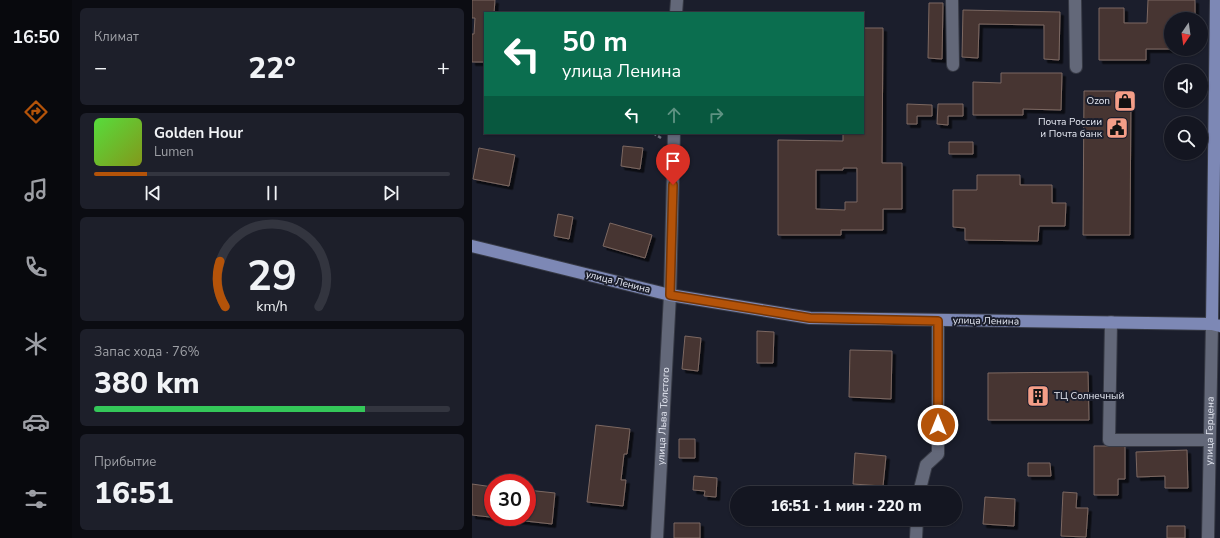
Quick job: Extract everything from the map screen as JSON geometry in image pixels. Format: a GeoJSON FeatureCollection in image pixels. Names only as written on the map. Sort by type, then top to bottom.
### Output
{"type":"FeatureCollection","features":[{"type":"Feature","properties":{"kind":"main road"},"geometry":{"type":"LineString","coordinates":[[1216,0],[1216,325]]}},
{"type":"Feature","properties":{"kind":"main road","name":"улица Ленина"},"geometry":{"type":"LineString","coordinates":[[472,246],[670,295],[810,318],[1216,325]]}},
{"type":"Feature","properties":{"kind":"street"},"geometry":{"type":"LineString","coordinates":[[676,12],[677,0]]}},
{"type":"Feature","properties":{"kind":"street"},"geometry":{"type":"LineString","coordinates":[[952,0],[953,65]]}},
{"type":"Feature","properties":{"kind":"street"},"geometry":{"type":"LineString","coordinates":[[1075,0],[1076,67]]}},
{"type":"Feature","properties":{"kind":"street","name":"улица Льва Толстого"},"geometry":{"type":"LineString","coordinates":[[657,538],[670,295],[674,134]]}},
{"type":"Feature","properties":{"kind":"street"},"geometry":{"type":"LineString","coordinates":[[919,486],[926,465],[938,454],[938,321]]}},
{"type":"Feature","properties":{"kind":"street"},"geometry":{"type":"LineString","coordinates":[[1111,322],[1109,440],[1208,440]]}},
{"type":"Feature","properties":{"kind":"street","name":"улица Герцена"},"geometry":{"type":"LineString","coordinates":[[1208,538],[1208,440],[1215,412],[1216,325]]}},
{"type":"Feature","properties":{"kind":"street"},"geometry":{"type":"LineString","coordinates":[[916,538],[917,526]]}},
{"type":"Feature","properties":{"kind":"building"},"geometry":{"type":"Polygon","coordinates":[[[472,0],[495,0],[494,12],[484,12],[484,62],[472,62],[472,34],[474,34],[475,18],[472,18],[472,0]]]}},
{"type":"Feature","properties":{"kind":"building"},"geometry":{"type":"Polygon","coordinates":[[[1148,0],[1195,0],[1195,12],[1164,12],[1164,49],[1146,49],[1146,60],[1099,60],[1099,8],[1124,8],[1124,23],[1147,23],[1148,0]]]}},
{"type":"Feature","properties":{"kind":"building"},"geometry":{"type":"Polygon","coordinates":[[[929,3],[943,3],[942,59],[928,58],[929,3]]]}},
{"type":"Feature","properties":{"kind":"building"},"geometry":{"type":"Polygon","coordinates":[[[963,10],[1060,12],[1059,60],[1044,59],[1044,25],[979,24],[978,58],[962,57],[963,10]]]}},
{"type":"Feature","properties":{"kind":"building"},"geometry":{"type":"Polygon","coordinates":[[[864,28],[883,28],[882,163],[902,163],[902,209],[883,209],[883,230],[841,230],[841,235],[778,235],[778,140],[843,141],[843,134],[864,134],[864,28]],[[843,168],[843,170],[816,170],[816,209],[845,210],[845,202],[857,202],[857,168],[843,168]]]}},
{"type":"Feature","properties":{"kind":"building"},"geometry":{"type":"Polygon","coordinates":[[[1001,73],[1062,73],[1061,110],[1023,109],[1023,115],[973,115],[973,82],[1001,83],[1001,73]]]}},
{"type":"Feature","properties":{"kind":"building"},"geometry":{"type":"Polygon","coordinates":[[[1084,91],[1131,91],[1130,235],[1083,235],[1084,91]]]}},
{"type":"Feature","properties":{"kind":"building"},"geometry":{"type":"Polygon","coordinates":[[[907,104],[932,105],[932,116],[917,116],[917,124],[907,124],[907,104]]]}},
{"type":"Feature","properties":{"kind":"building"},"geometry":{"type":"Polygon","coordinates":[[[938,104],[963,104],[963,116],[948,116],[948,125],[937,124],[938,104]]]}},
{"type":"Feature","properties":{"kind":"building"},"geometry":{"type":"Polygon","coordinates":[[[949,142],[973,142],[973,154],[949,154],[949,142]]]}},
{"type":"Feature","properties":{"kind":"building"},"geometry":{"type":"Polygon","coordinates":[[[623,146],[643,148],[640,169],[621,166],[623,146]]]}},
{"type":"Feature","properties":{"kind":"building"},"geometry":{"type":"Polygon","coordinates":[[[479,148],[515,155],[509,186],[473,179],[479,148]]]}},
{"type":"Feature","properties":{"kind":"building"},"geometry":{"type":"Polygon","coordinates":[[[977,175],[1020,175],[1020,185],[1052,185],[1052,203],[1066,203],[1065,226],[1039,226],[1038,241],[965,240],[965,228],[953,227],[953,190],[977,190],[977,175]]]}},
{"type":"Feature","properties":{"kind":"building"},"geometry":{"type":"Polygon","coordinates":[[[558,214],[573,217],[569,239],[554,236],[558,214]]]}},
{"type":"Feature","properties":{"kind":"building"},"geometry":{"type":"Polygon","coordinates":[[[610,223],[652,235],[645,258],[603,246],[610,223]]]}},
{"type":"Feature","properties":{"kind":"building"},"geometry":{"type":"Polygon","coordinates":[[[757,331],[774,332],[773,363],[757,363],[757,331]]]}},
{"type":"Feature","properties":{"kind":"building"},"geometry":{"type":"Polygon","coordinates":[[[685,336],[701,338],[698,371],[682,369],[685,336]]]}},
{"type":"Feature","properties":{"kind":"building"},"geometry":{"type":"Polygon","coordinates":[[[850,350],[892,351],[891,399],[849,397],[850,350]]]}},
{"type":"Feature","properties":{"kind":"building","name":"ТЦ Солнечный"},"geometry":{"type":"Polygon","coordinates":[[[1088,372],[1089,420],[988,420],[988,373],[1088,372]]]}},
{"type":"Feature","properties":{"kind":"building"},"geometry":{"type":"Polygon","coordinates":[[[596,425],[630,429],[627,454],[624,454],[621,480],[626,480],[623,506],[587,502],[596,425]]]}},
{"type":"Feature","properties":{"kind":"building"},"geometry":{"type":"Polygon","coordinates":[[[679,439],[695,439],[695,458],[679,458],[679,439]]]}},
{"type":"Feature","properties":{"kind":"building"},"geometry":{"type":"Polygon","coordinates":[[[1094,446],[1125,446],[1125,479],[1118,479],[1118,495],[1094,495],[1094,446]]]}},
{"type":"Feature","properties":{"kind":"building"},"geometry":{"type":"Polygon","coordinates":[[[1187,450],[1188,488],[1165,488],[1165,476],[1137,477],[1136,452],[1187,450]]]}},
{"type":"Feature","properties":{"kind":"building"},"geometry":{"type":"Polygon","coordinates":[[[855,453],[886,456],[883,486],[853,484],[855,453]]]}},
{"type":"Feature","properties":{"kind":"building"},"geometry":{"type":"Polygon","coordinates":[[[1028,463],[1050,463],[1051,476],[1028,476],[1028,463]]]}},
{"type":"Feature","properties":{"kind":"building"},"geometry":{"type":"Polygon","coordinates":[[[694,476],[717,478],[716,497],[704,496],[705,491],[693,490],[694,476]]]}},
{"type":"Feature","properties":{"kind":"building"},"geometry":{"type":"Polygon","coordinates":[[[472,484],[484,486],[484,516],[472,515],[472,484]]]}},
{"type":"Feature","properties":{"kind":"building"},"geometry":{"type":"Polygon","coordinates":[[[536,491],[555,493],[552,524],[536,522],[536,491]]]}},
{"type":"Feature","properties":{"kind":"building"},"geometry":{"type":"Polygon","coordinates":[[[1063,492],[1077,493],[1076,508],[1088,508],[1086,537],[1061,536],[1063,492]]]}},
{"type":"Feature","properties":{"kind":"building"},"geometry":{"type":"Polygon","coordinates":[[[985,497],[1015,499],[1014,526],[983,524],[985,497]]]}},
{"type":"Feature","properties":{"kind":"building"},"geometry":{"type":"Polygon","coordinates":[[[674,523],[700,523],[700,538],[674,538],[674,523]]]}},
{"type":"Feature","properties":{"kind":"building"},"geometry":{"type":"Polygon","coordinates":[[[1167,526],[1185,526],[1185,538],[1167,538],[1167,526]]]}},
{"type":"Feature","properties":{"kind":"place","name":"Ozon"},"geometry":{"type":"Point","coordinates":[1125,101]}},
{"type":"Feature","properties":{"kind":"place","name":"Почта России и Почта банк"},"geometry":{"type":"Point","coordinates":[1117,128]}},
{"type":"Feature","properties":{"kind":"place","name":"ТЦ Солнечный"},"geometry":{"type":"Point","coordinates":[1038,396]}},
{"type":"Feature","properties":{"kind":"route"},"geometry":{"type":"LineString","coordinates":[[673,185],[670,295],[810,318],[938,321],[938,425]]}}]}
